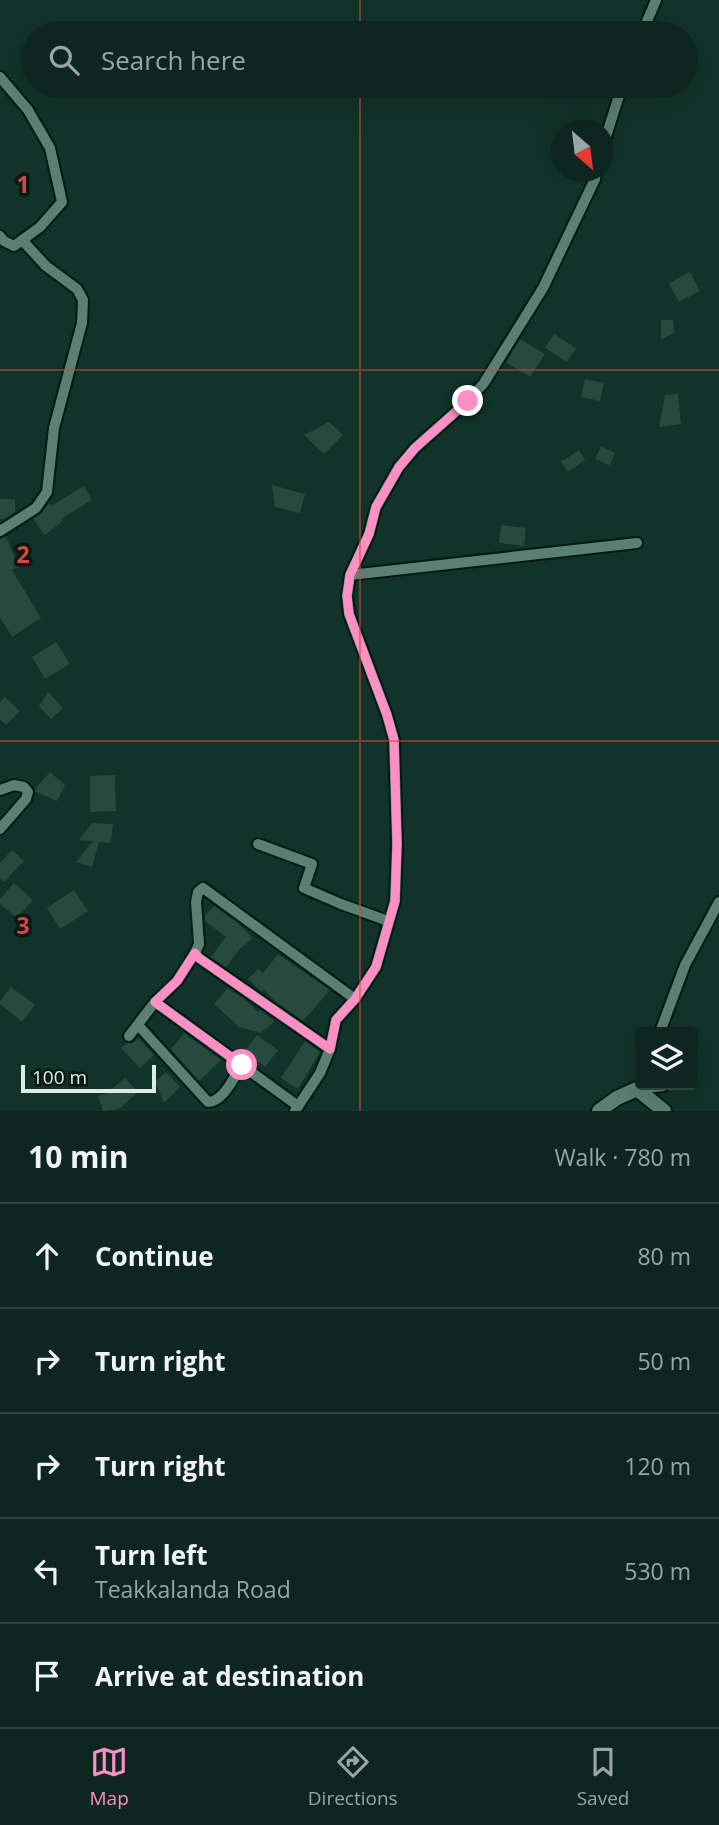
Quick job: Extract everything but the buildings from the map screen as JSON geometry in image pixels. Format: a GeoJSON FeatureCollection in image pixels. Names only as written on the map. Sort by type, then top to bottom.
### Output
{"type":"FeatureCollection","features":[{"type":"Feature","properties":{"kind":"street"},"geometry":{"type":"LineString","coordinates":[[647,21],[656,0]]}},
{"type":"Feature","properties":{"kind":"street"},"geometry":{"type":"LineString","coordinates":[[0,77],[28,110],[50,148],[62,202],[40,227],[14,246],[0,236]]}},
{"type":"Feature","properties":{"kind":"street"},"geometry":{"type":"LineString","coordinates":[[612,119],[618,98]]}},
{"type":"Feature","properties":{"kind":"street"},"geometry":{"type":"LineString","coordinates":[[155,1002],[296,1108],[320,1073],[330,1049],[336,1020],[355,999],[376,967],[395,901],[397,844],[394,740],[349,614],[347,596],[350,575],[369,534],[376,507],[399,467],[415,448],[468,401],[484,383],[543,288],[594,182]]}},
{"type":"Feature","properties":{"kind":"street"},"geometry":{"type":"LineString","coordinates":[[0,531],[36,508],[47,492],[54,428],[82,323],[83,300],[77,289],[46,266],[22,240]]}},
{"type":"Feature","properties":{"kind":"street"},"geometry":{"type":"LineString","coordinates":[[350,575],[637,543]]}},
{"type":"Feature","properties":{"kind":"street"},"geometry":{"type":"LineString","coordinates":[[0,790],[14,785],[24,787],[28,792],[26,799],[0,829]]}},
{"type":"Feature","properties":{"kind":"street"},"geometry":{"type":"LineString","coordinates":[[258,844],[312,864],[304,888],[388,921]]}},
{"type":"Feature","properties":{"kind":"street"},"geometry":{"type":"LineString","coordinates":[[129,1037],[155,1002],[177,981],[195,953],[199,944],[196,902],[198,892],[204,888],[355,999]]}},
{"type":"Feature","properties":{"kind":"street"},"geometry":{"type":"LineString","coordinates":[[662,1027],[684,965],[719,902]]}},
{"type":"Feature","properties":{"kind":"street"},"geometry":{"type":"LineString","coordinates":[[195,953],[330,1049]]}},
{"type":"Feature","properties":{"kind":"street"},"geometry":{"type":"LineString","coordinates":[[138,1025],[208,1102],[219,1098],[242,1065]]}},
{"type":"Feature","properties":{"kind":"street"},"geometry":{"type":"LineString","coordinates":[[599,1111],[617,1098],[635,1090]]}},
{"type":"Feature","properties":{"kind":"street"},"geometry":{"type":"LineString","coordinates":[[638,1090],[664,1111]]}},
{"type":"Feature","properties":{"kind":"route"},"geometry":{"type":"LineString","coordinates":[[242,1065],[155,1002],[177,981],[195,953],[330,1049],[336,1020],[355,999],[376,967],[395,901],[397,844],[394,740],[349,614],[347,596],[350,575],[369,534],[376,507],[399,467],[415,448],[468,401]]}}]}
